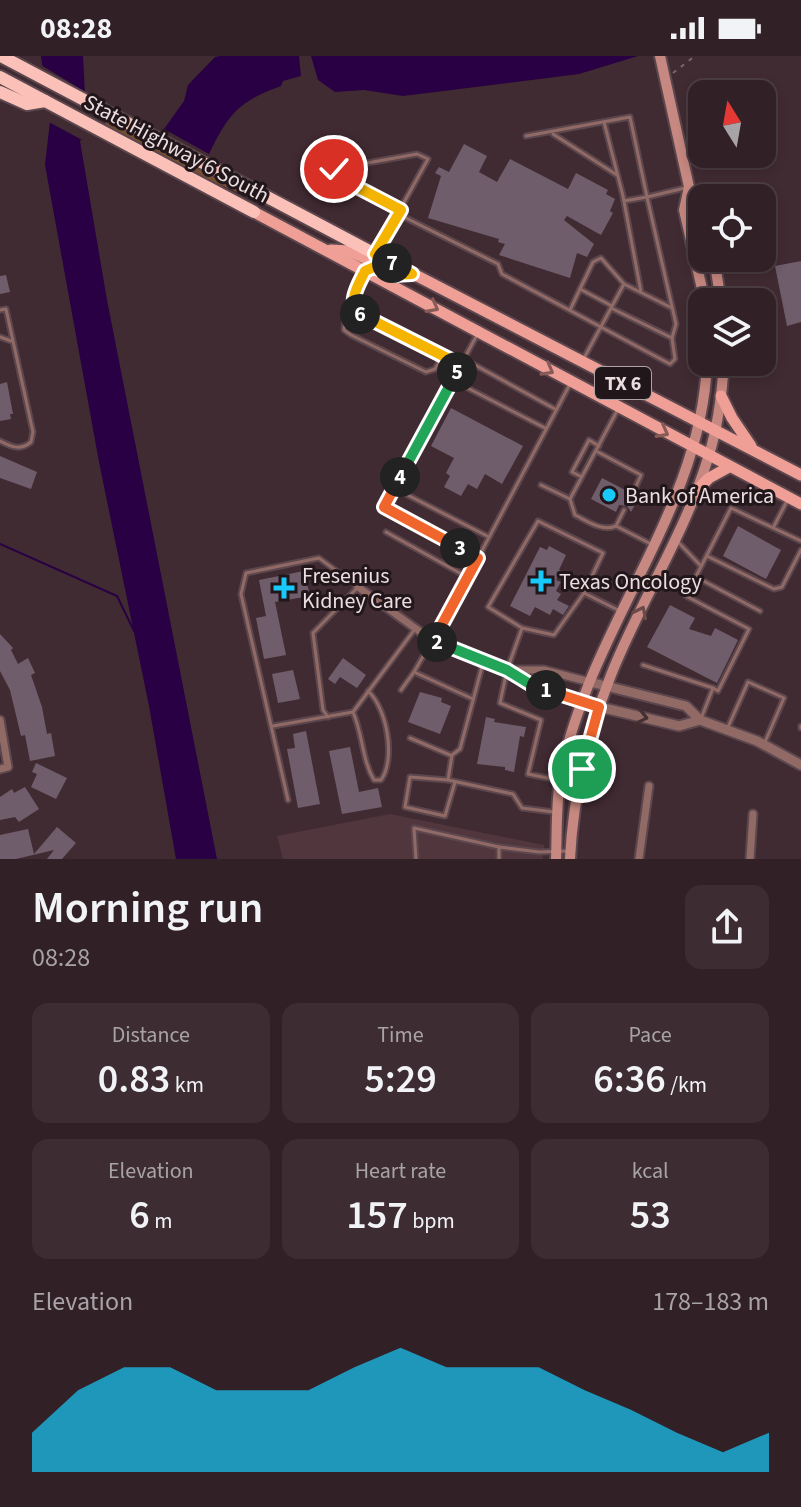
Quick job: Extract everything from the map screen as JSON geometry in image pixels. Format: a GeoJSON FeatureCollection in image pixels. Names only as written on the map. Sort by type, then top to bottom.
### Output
{"type":"FeatureCollection","features":[{"type":"Feature","properties":{"kind":"highway"},"geometry":{"type":"LineString","coordinates":[[1,56],[17,60]]}},
{"type":"Feature","properties":{"kind":"highway","name":"State Highway 6 South"},"geometry":{"type":"LineString","coordinates":[[17,60],[31,72],[375,254]]}},
{"type":"Feature","properties":{"kind":"highway","name":"State Highway 6 South"},"geometry":{"type":"LineString","coordinates":[[0,77],[27,97],[45,101],[254,212]]}},
{"type":"Feature","properties":{"kind":"highway"},"geometry":{"type":"LineString","coordinates":[[0,92],[27,97]]}},
{"type":"Feature","properties":{"kind":"main road"},"geometry":{"type":"LineString","coordinates":[[660,56],[688,184]]}},
{"type":"Feature","properties":{"kind":"main road"},"geometry":{"type":"LineString","coordinates":[[688,192],[684,210],[688,228]]}},
{"type":"Feature","properties":{"kind":"main road","name":"State Highway 6 South"},"geometry":{"type":"LineString","coordinates":[[254,212],[801,504]]}},
{"type":"Feature","properties":{"kind":"main road"},"geometry":{"type":"LineString","coordinates":[[326,250],[349,251],[369,260],[375,254]]}},
{"type":"Feature","properties":{"kind":"main road","name":"State Highway 6 South"},"geometry":{"type":"LineString","coordinates":[[375,254],[801,475]]}},
{"type":"Feature","properties":{"kind":"main road"},"geometry":{"type":"LineString","coordinates":[[365,271],[374,267],[393,275],[412,274]]}},
{"type":"Feature","properties":{"kind":"main road"},"geometry":{"type":"LineString","coordinates":[[556,855],[560,781],[569,744],[590,682],[654,545],[688,463],[704,397],[706,376]]}},
{"type":"Feature","properties":{"kind":"main road"},"geometry":{"type":"LineString","coordinates":[[571,855],[582,769],[599,707],[709,456],[723,376]]}},
{"type":"Feature","properties":{"kind":"main road"},"geometry":{"type":"LineString","coordinates":[[721,396],[753,449]]}},
{"type":"Feature","properties":{"kind":"main road"},"geometry":{"type":"LineString","coordinates":[[695,492],[709,478],[729,467]]}},
{"type":"Feature","properties":{"kind":"street"},"geometry":{"type":"LineString","coordinates":[[358,587],[433,641],[507,670],[533,686],[573,697],[583,703],[679,726],[700,720]]}},
{"type":"Feature","properties":{"kind":"street"},"geometry":{"type":"LineString","coordinates":[[507,670],[544,670],[686,706],[700,720],[764,745],[801,765]]}},
{"type":"Feature","properties":{"kind":"street"},"geometry":{"type":"LineString","coordinates":[[0,720],[4,768]]}},
{"type":"Feature","properties":{"kind":"street"},"geometry":{"type":"LineString","coordinates":[[639,859],[649,786]]}},
{"type":"Feature","properties":{"kind":"street"},"geometry":{"type":"LineString","coordinates":[[750,859],[753,814]]}},
{"type":"Feature","properties":{"kind":"lane"},"geometry":{"type":"LineString","coordinates":[[375,254],[399,212],[428,159],[417,154],[334,169],[332,174],[399,212],[498,264],[502,274],[670,364],[675,359],[672,338],[676,324],[630,117],[526,136]]}},
{"type":"Feature","properties":{"kind":"lane"},"geometry":{"type":"LineString","coordinates":[[604,122],[624,201],[641,292]]}},
{"type":"Feature","properties":{"kind":"lane"},"geometry":{"type":"LineString","coordinates":[[551,132],[617,175]]}},
{"type":"Feature","properties":{"kind":"lane"},"geometry":{"type":"LineString","coordinates":[[624,201],[688,187]]}},
{"type":"Feature","properties":{"kind":"lane"},"geometry":{"type":"LineString","coordinates":[[570,310],[593,262],[601,258],[624,284],[672,308]]}},
{"type":"Feature","properties":{"kind":"lane"},"geometry":{"type":"LineString","coordinates":[[365,271],[354,296],[355,310],[345,320],[344,330],[426,372],[435,369],[443,356]]}},
{"type":"Feature","properties":{"kind":"lane"},"geometry":{"type":"LineString","coordinates":[[583,362],[624,284]]}},
{"type":"Feature","properties":{"kind":"lane"},"geometry":{"type":"LineString","coordinates":[[580,289],[672,338]]}},
{"type":"Feature","properties":{"kind":"lane"},"geometry":{"type":"LineString","coordinates":[[0,310],[6,309],[33,432],[31,442],[25,447],[16,448],[0,441]]}},
{"type":"Feature","properties":{"kind":"lane"},"geometry":{"type":"LineString","coordinates":[[355,310],[461,365]]}},
{"type":"Feature","properties":{"kind":"lane"},"geometry":{"type":"LineString","coordinates":[[478,558],[384,507],[479,332]]}},
{"type":"Feature","properties":{"kind":"lane"},"geometry":{"type":"LineString","coordinates":[[0,337],[13,342]]}},
{"type":"Feature","properties":{"kind":"lane"},"geometry":{"type":"LineString","coordinates":[[464,359],[556,409]]}},
{"type":"Feature","properties":{"kind":"lane"},"geometry":{"type":"LineString","coordinates":[[452,380],[546,429]]}},
{"type":"Feature","properties":{"kind":"lane"},"geometry":{"type":"LineString","coordinates":[[401,690],[468,578],[571,382]]}},
{"type":"Feature","properties":{"kind":"lane"},"geometry":{"type":"LineString","coordinates":[[619,408],[570,499],[575,515],[602,528],[616,526],[624,510]]}},
{"type":"Feature","properties":{"kind":"lane"},"geometry":{"type":"LineString","coordinates":[[582,477],[572,472],[589,440],[599,446]]}},
{"type":"Feature","properties":{"kind":"lane"},"geometry":{"type":"LineString","coordinates":[[596,451],[641,475],[633,493]]}},
{"type":"Feature","properties":{"kind":"lane"},"geometry":{"type":"LineString","coordinates":[[541,485],[570,499]]}},
{"type":"Feature","properties":{"kind":"lane"},"geometry":{"type":"LineString","coordinates":[[394,488],[489,537]]}},
{"type":"Feature","properties":{"kind":"lane"},"geometry":{"type":"LineString","coordinates":[[773,527],[789,498]]}},
{"type":"Feature","properties":{"kind":"lane"},"geometry":{"type":"LineString","coordinates":[[643,665],[718,691],[749,629],[686,596],[731,508],[801,541]]}},
{"type":"Feature","properties":{"kind":"lane"},"geometry":{"type":"LineString","coordinates":[[538,521],[603,553],[584,593],[554,635],[522,628],[488,607],[538,521]]}},
{"type":"Feature","properties":{"kind":"lane"},"geometry":{"type":"LineString","coordinates":[[616,526],[654,545]]}},
{"type":"Feature","properties":{"kind":"lane"},"geometry":{"type":"LineString","coordinates":[[386,532],[468,578]]}},
{"type":"Feature","properties":{"kind":"lane"},"geometry":{"type":"LineString","coordinates":[[675,539],[701,566]]}},
{"type":"Feature","properties":{"kind":"lane"},"geometry":{"type":"LineString","coordinates":[[707,556],[774,589],[782,587],[801,550]]}},
{"type":"Feature","properties":{"kind":"lane"},"geometry":{"type":"LineString","coordinates":[[288,800],[241,594],[246,573],[319,558],[358,587],[313,633],[323,710],[328,717]]}},
{"type":"Feature","properties":{"kind":"lane"},"geometry":{"type":"LineString","coordinates":[[696,577],[760,611]]}},
{"type":"Feature","properties":{"kind":"lane"},"geometry":{"type":"LineString","coordinates":[[584,593],[623,612]]}},
{"type":"Feature","properties":{"kind":"lane"},"geometry":{"type":"LineString","coordinates":[[273,726],[353,712],[415,628]]}},
{"type":"Feature","properties":{"kind":"lane"},"geometry":{"type":"LineString","coordinates":[[522,628],[507,670],[500,703],[541,720],[528,774],[560,781]]}},
{"type":"Feature","properties":{"kind":"lane"},"geometry":{"type":"LineString","coordinates":[[448,780],[452,755],[460,749],[483,662]]}},
{"type":"Feature","properties":{"kind":"lane"},"geometry":{"type":"LineString","coordinates":[[414,672],[473,699]]}},
{"type":"Feature","properties":{"kind":"lane"},"geometry":{"type":"LineString","coordinates":[[726,731],[748,682],[784,698],[764,745]]}},
{"type":"Feature","properties":{"kind":"lane"},"geometry":{"type":"LineString","coordinates":[[700,720],[713,688]]}},
{"type":"Feature","properties":{"kind":"lane"},"geometry":{"type":"LineString","coordinates":[[353,712],[362,731],[368,770],[374,780],[381,780],[391,760],[380,704],[368,691]]}},
{"type":"Feature","properties":{"kind":"lane"},"geometry":{"type":"LineString","coordinates":[[410,738],[452,755]]}},
{"type":"Feature","properties":{"kind":"lane"},"geometry":{"type":"LineString","coordinates":[[455,782],[445,816],[405,807],[410,777],[448,780],[513,794],[522,808],[558,813]]}},
{"type":"Feature","properties":{"kind":"lane"},"geometry":{"type":"LineString","coordinates":[[416,859],[414,828],[499,847],[571,855]]}},
{"type":"Feature","properties":{"kind":"lane"},"geometry":{"type":"LineString","coordinates":[[499,847],[499,859]]}},
{"type":"Feature","properties":{"kind":"path"},"geometry":{"type":"LineString","coordinates":[[664,76],[680,70],[695,56]]}},
{"type":"Feature","properties":{"kind":"shaded area"},"geometry":{"type":"Polygon","coordinates":[[[41,56],[83,56],[87,133],[80,141],[107,300],[217,859],[176,859],[45,165],[50,121],[41,56]]]}},
{"type":"Feature","properties":{"kind":"shaded area"},"geometry":{"type":"Polygon","coordinates":[[[299,56],[301,76],[283,81],[281,86],[255,97],[236,111],[209,154],[164,129],[184,101],[188,85],[215,57],[299,56]]]}},
{"type":"Feature","properties":{"kind":"shaded area"},"geometry":{"type":"Polygon","coordinates":[[[311,56],[638,56],[579,74],[403,96],[364,90],[335,92],[318,80],[311,56]]]}},
{"type":"Feature","properties":{"kind":"shaded area"},"geometry":{"type":"Polygon","coordinates":[[[107,120],[261,202],[209,180],[104,125],[107,120]]]}},
{"type":"Feature","properties":{"kind":"shaded area"},"geometry":{"type":"Polygon","coordinates":[[[390,814],[544,845],[543,859],[283,859],[277,836],[390,814]]]}},
{"type":"Feature","properties":{"kind":"pier"},"geometry":{"type":"Polygon","coordinates":[[[36,62],[89,94],[91,134],[86,142],[45,120],[36,62]]]}},
{"type":"Feature","properties":{"kind":"building"},"geometry":{"type":"Polygon","coordinates":[[[464,144],[487,156],[479,172],[497,182],[510,159],[568,189],[576,173],[608,190],[606,194],[615,199],[610,211],[613,213],[601,235],[567,216],[564,220],[594,244],[587,257],[577,253],[570,278],[499,255],[505,244],[498,242],[499,239],[428,218],[441,176],[435,173],[439,167],[449,172],[464,144]]]}},
{"type":"Feature","properties":{"kind":"building"},"geometry":{"type":"Polygon","coordinates":[[[801,261],[801,322],[787,326],[776,266],[801,261]]]}},
{"type":"Feature","properties":{"kind":"building"},"geometry":{"type":"Polygon","coordinates":[[[6,275],[10,292],[0,294],[0,276],[6,275]]]}},
{"type":"Feature","properties":{"kind":"building"},"geometry":{"type":"Polygon","coordinates":[[[7,382],[13,414],[10,414],[11,419],[0,421],[0,384],[7,382]]]}},
{"type":"Feature","properties":{"kind":"building"},"geometry":{"type":"Polygon","coordinates":[[[451,408],[523,446],[502,484],[485,474],[477,489],[468,484],[461,496],[444,487],[450,476],[446,473],[454,458],[431,446],[451,408]]]}},
{"type":"Feature","properties":{"kind":"building"},"geometry":{"type":"Polygon","coordinates":[[[0,456],[37,472],[31,489],[0,478],[0,456]]]}},
{"type":"Feature","properties":{"kind":"building","name":"Bank of America"},"geometry":{"type":"Polygon","coordinates":[[[602,478],[629,492],[630,497],[639,498],[631,512],[627,506],[619,505],[616,512],[591,499],[602,478]]]}},
{"type":"Feature","properties":{"kind":"building"},"geometry":{"type":"Polygon","coordinates":[[[738,526],[781,550],[766,579],[723,556],[738,526]]]}},
{"type":"Feature","properties":{"kind":"building","name":"Texas Oncology"},"geometry":{"type":"Polygon","coordinates":[[[549,546],[566,555],[556,580],[561,582],[556,591],[561,594],[557,600],[569,606],[563,615],[553,609],[550,615],[535,607],[530,616],[510,606],[540,547],[547,550],[549,546]]]}},
{"type":"Feature","properties":{"kind":"building"},"geometry":{"type":"Polygon","coordinates":[[[304,571],[310,596],[275,602],[286,655],[264,659],[256,618],[266,616],[259,580],[304,571]]]}},
{"type":"Feature","properties":{"kind":"building"},"geometry":{"type":"Polygon","coordinates":[[[670,605],[695,618],[689,629],[711,636],[715,628],[738,640],[717,683],[647,647],[670,605]]]}},
{"type":"Feature","properties":{"kind":"building"},"geometry":{"type":"Polygon","coordinates":[[[0,634],[13,648],[11,650],[18,664],[28,658],[35,673],[31,675],[47,734],[51,733],[55,756],[30,761],[10,690],[0,671],[0,634]]]}},
{"type":"Feature","properties":{"kind":"building"},"geometry":{"type":"Polygon","coordinates":[[[343,658],[366,675],[357,688],[340,677],[335,684],[328,679],[343,658]]]}},
{"type":"Feature","properties":{"kind":"building"},"geometry":{"type":"Polygon","coordinates":[[[293,670],[300,699],[278,703],[272,674],[293,670]]]}},
{"type":"Feature","properties":{"kind":"building"},"geometry":{"type":"Polygon","coordinates":[[[420,692],[442,698],[441,702],[451,706],[440,734],[408,722],[420,692]]]}},
{"type":"Feature","properties":{"kind":"building"},"geometry":{"type":"Polygon","coordinates":[[[486,717],[495,719],[494,722],[526,727],[524,737],[520,736],[514,772],[505,770],[505,767],[477,764],[486,717]]]}},
{"type":"Feature","properties":{"kind":"building"},"geometry":{"type":"Polygon","coordinates":[[[306,731],[320,804],[298,808],[287,749],[295,748],[293,734],[306,731]]]}},
{"type":"Feature","properties":{"kind":"building"},"geometry":{"type":"Polygon","coordinates":[[[350,747],[359,792],[378,788],[382,807],[342,814],[329,751],[350,747]]]}},
{"type":"Feature","properties":{"kind":"building"},"geometry":{"type":"Polygon","coordinates":[[[36,763],[67,778],[56,799],[31,787],[37,774],[32,772],[36,763]]]}},
{"type":"Feature","properties":{"kind":"building"},"geometry":{"type":"Polygon","coordinates":[[[25,787],[39,809],[19,822],[15,817],[0,820],[0,797],[12,789],[14,793],[25,787]]]}},
{"type":"Feature","properties":{"kind":"building"},"geometry":{"type":"Polygon","coordinates":[[[57,827],[76,843],[62,859],[47,859],[54,850],[16,859],[0,859],[0,835],[28,829],[34,854],[57,827]]]}},
{"type":"Feature","properties":{"kind":"waterway"},"geometry":{"type":"LineString","coordinates":[[0,544],[117,596],[134,631]]}},
{"type":"Feature","properties":{"kind":"place","name":"Bank of America"},"geometry":{"type":"Point","coordinates":[609,495]}},
{"type":"Feature","properties":{"kind":"place","name":"Texas Oncology"},"geometry":{"type":"Point","coordinates":[541,581]}},
{"type":"Feature","properties":{"kind":"place","name":"Fresenius Kidney Care"},"geometry":{"type":"Point","coordinates":[284,588]}},
{"type":"Feature","properties":{"kind":"route"},"geometry":{"type":"LineString","coordinates":[[334,169],[332,174],[401,210],[375,254],[412,274],[393,275],[374,267],[365,271],[354,296],[355,310],[461,365],[384,507],[478,558],[433,641],[507,670],[533,686],[599,707],[582,769]]}}]}
